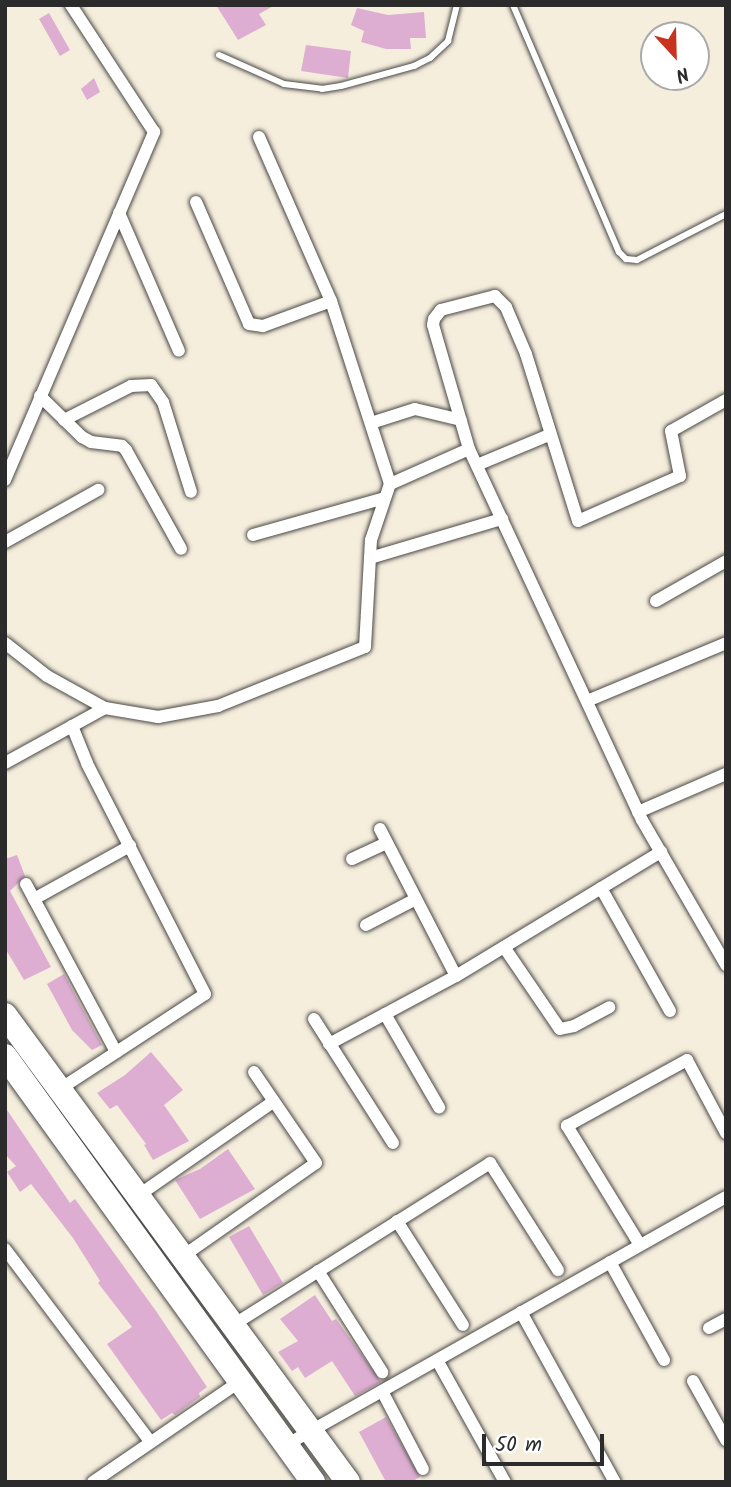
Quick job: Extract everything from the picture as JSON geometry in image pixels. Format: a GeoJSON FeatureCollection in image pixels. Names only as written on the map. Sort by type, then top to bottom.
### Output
{"type":"FeatureCollection","features":[{"type":"Feature","properties":{"kind":"highway"},"geometry":{"type":"LineString","coordinates":[[5,1015],[348,1482]]}},
{"type":"Feature","properties":{"kind":"highway"},"geometry":{"type":"LineString","coordinates":[[5,1056],[313,1482]]}},
{"type":"Feature","properties":{"kind":"street"},"geometry":{"type":"LineString","coordinates":[[5,480],[154,132],[71,5]]}},
{"type":"Feature","properties":{"kind":"street"},"geometry":{"type":"LineString","coordinates":[[5,643],[47,676],[105,708],[158,717],[218,706],[365,647],[371,540],[390,484],[331,301],[259,137]]}},
{"type":"Feature","properties":{"kind":"street"},"geometry":{"type":"LineString","coordinates":[[196,202],[249,324],[263,326],[331,301]]}},
{"type":"Feature","properties":{"kind":"street"},"geometry":{"type":"LineString","coordinates":[[119,214],[179,351]]}},
{"type":"Feature","properties":{"kind":"street"},"geometry":{"type":"LineString","coordinates":[[724,404],[671,430],[680,476],[578,522],[526,354],[506,307],[495,296],[442,310],[434,319],[469,449],[638,812],[726,965]]}},
{"type":"Feature","properties":{"kind":"street"},"geometry":{"type":"LineString","coordinates":[[64,420],[131,386],[141,383],[151,385],[163,401],[191,492]]}},
{"type":"Feature","properties":{"kind":"street"},"geometry":{"type":"LineString","coordinates":[[40,396],[91,442],[122,446],[126,450],[181,549]]}},
{"type":"Feature","properties":{"kind":"street"},"geometry":{"type":"LineString","coordinates":[[371,423],[415,409],[461,419]]}},
{"type":"Feature","properties":{"kind":"street"},"geometry":{"type":"LineString","coordinates":[[477,465],[549,435]]}},
{"type":"Feature","properties":{"kind":"street"},"geometry":{"type":"LineString","coordinates":[[390,484],[469,449]]}},
{"type":"Feature","properties":{"kind":"street"},"geometry":{"type":"LineString","coordinates":[[5,542],[98,489]]}},
{"type":"Feature","properties":{"kind":"street"},"geometry":{"type":"LineString","coordinates":[[253,535],[385,498]]}},
{"type":"Feature","properties":{"kind":"street"},"geometry":{"type":"LineString","coordinates":[[370,558],[502,519]]}},
{"type":"Feature","properties":{"kind":"street"},"geometry":{"type":"LineString","coordinates":[[656,601],[726,561]]}},
{"type":"Feature","properties":{"kind":"street"},"geometry":{"type":"LineString","coordinates":[[587,701],[726,643]]}},
{"type":"Feature","properties":{"kind":"street"},"geometry":{"type":"LineString","coordinates":[[5,763],[105,708]]}},
{"type":"Feature","properties":{"kind":"street"},"geometry":{"type":"LineString","coordinates":[[60,1089],[205,994],[72,726]]}},
{"type":"Feature","properties":{"kind":"street"},"geometry":{"type":"LineString","coordinates":[[638,812],[726,774]]}},
{"type":"Feature","properties":{"kind":"street"},"geometry":{"type":"LineString","coordinates":[[380,829],[456,976]]}},
{"type":"Feature","properties":{"kind":"street"},"geometry":{"type":"LineString","coordinates":[[352,859],[387,843]]}},
{"type":"Feature","properties":{"kind":"street"},"geometry":{"type":"LineString","coordinates":[[34,899],[130,846]]}},
{"type":"Feature","properties":{"kind":"street"},"geometry":{"type":"LineString","coordinates":[[329,1044],[456,976],[661,852]]}},
{"type":"Feature","properties":{"kind":"street"},"geometry":{"type":"LineString","coordinates":[[26,884],[116,1052]]}},
{"type":"Feature","properties":{"kind":"street"},"geometry":{"type":"LineString","coordinates":[[601,888],[670,1011]]}},
{"type":"Feature","properties":{"kind":"street"},"geometry":{"type":"LineString","coordinates":[[366,925],[416,899]]}},
{"type":"Feature","properties":{"kind":"street"},"geometry":{"type":"LineString","coordinates":[[504,947],[560,1028],[574,1026],[609,1007]]}},
{"type":"Feature","properties":{"kind":"street"},"geometry":{"type":"LineString","coordinates":[[385,1014],[439,1107]]}},
{"type":"Feature","properties":{"kind":"street"},"geometry":{"type":"LineString","coordinates":[[314,1019],[393,1143]]}},
{"type":"Feature","properties":{"kind":"street"},"geometry":{"type":"LineString","coordinates":[[640,1245],[567,1126],[687,1060],[726,1133]]}},
{"type":"Feature","properties":{"kind":"street"},"geometry":{"type":"LineString","coordinates":[[183,1256],[316,1163],[254,1072]]}},
{"type":"Feature","properties":{"kind":"street"},"geometry":{"type":"LineString","coordinates":[[139,1195],[273,1102]]}},
{"type":"Feature","properties":{"kind":"street"},"geometry":{"type":"LineString","coordinates":[[233,1325],[490,1163],[558,1269]]}},
{"type":"Feature","properties":{"kind":"street"},"geometry":{"type":"LineString","coordinates":[[286,1445],[726,1197]]}},
{"type":"Feature","properties":{"kind":"street"},"geometry":{"type":"LineString","coordinates":[[397,1222],[463,1325]]}},
{"type":"Feature","properties":{"kind":"street"},"geometry":{"type":"LineString","coordinates":[[5,1249],[149,1440]]}},
{"type":"Feature","properties":{"kind":"street"},"geometry":{"type":"LineString","coordinates":[[610,1262],[664,1360]]}},
{"type":"Feature","properties":{"kind":"street"},"geometry":{"type":"LineString","coordinates":[[318,1271],[382,1372]]}},
{"type":"Feature","properties":{"kind":"street"},"geometry":{"type":"LineString","coordinates":[[521,1312],[615,1482]]}},
{"type":"Feature","properties":{"kind":"street"},"geometry":{"type":"LineString","coordinates":[[709,1328],[726,1319]]}},
{"type":"Feature","properties":{"kind":"street"},"geometry":{"type":"LineString","coordinates":[[437,1360],[505,1482]]}},
{"type":"Feature","properties":{"kind":"street"},"geometry":{"type":"LineString","coordinates":[[693,1381],[726,1440]]}},
{"type":"Feature","properties":{"kind":"street"},"geometry":{"type":"LineString","coordinates":[[93,1482],[149,1440],[239,1382]]}},
{"type":"Feature","properties":{"kind":"street"},"geometry":{"type":"LineString","coordinates":[[382,1391],[423,1469]]}},
{"type":"Feature","properties":{"kind":"street"},"geometry":{"type":"LineString","coordinates":[[111,1468],[119,1482]]}},
{"type":"Feature","properties":{"kind":"lane"},"geometry":{"type":"LineString","coordinates":[[219,55],[284,84],[322,89],[341,86],[414,66],[430,58],[448,41],[457,5]]}},
{"type":"Feature","properties":{"kind":"lane"},"geometry":{"type":"LineString","coordinates":[[513,5],[619,252],[626,259],[637,260],[726,214]]}},
{"type":"Feature","properties":{"kind":"building"},"geometry":{"type":"Polygon","coordinates":[[[216,5],[275,5],[259,14],[266,25],[238,40],[216,5]]]}},
{"type":"Feature","properties":{"kind":"building"},"geometry":{"type":"Polygon","coordinates":[[[357,8],[388,15],[424,12],[426,38],[410,38],[411,49],[386,49],[361,42],[364,31],[351,25],[357,8]]]}},
{"type":"Feature","properties":{"kind":"building"},"geometry":{"type":"Polygon","coordinates":[[[49,13],[70,50],[60,56],[39,19],[49,13]]]}},
{"type":"Feature","properties":{"kind":"building"},"geometry":{"type":"Polygon","coordinates":[[[306,45],[351,51],[348,78],[301,71],[306,45]]]}},
{"type":"Feature","properties":{"kind":"building"},"geometry":{"type":"Polygon","coordinates":[[[94,78],[100,92],[87,100],[81,89],[94,78]]]}},
{"type":"Feature","properties":{"kind":"building"},"geometry":{"type":"Polygon","coordinates":[[[17,855],[25,876],[10,891],[51,967],[24,980],[5,948],[5,859],[17,855]]]}},
{"type":"Feature","properties":{"kind":"building"},"geometry":{"type":"Polygon","coordinates":[[[64,974],[102,1045],[92,1050],[72,1030],[47,984],[64,974]]]}},
{"type":"Feature","properties":{"kind":"building"},"geometry":{"type":"Polygon","coordinates":[[[151,1052],[183,1090],[164,1105],[189,1141],[153,1160],[144,1145],[146,1144],[117,1105],[110,1109],[97,1093],[125,1075],[151,1052]]]}},
{"type":"Feature","properties":{"kind":"building"},"geometry":{"type":"Polygon","coordinates":[[[5,1107],[70,1203],[75,1199],[207,1387],[199,1393],[200,1397],[175,1415],[172,1413],[161,1420],[107,1344],[132,1327],[98,1283],[100,1281],[73,1238],[31,1184],[20,1192],[7,1172],[16,1166],[5,1154],[5,1107]]]}},
{"type":"Feature","properties":{"kind":"building"},"geometry":{"type":"Polygon","coordinates":[[[228,1149],[255,1189],[200,1219],[175,1180],[200,1169],[228,1149]]]}},
{"type":"Feature","properties":{"kind":"building"},"geometry":{"type":"Polygon","coordinates":[[[249,1226],[283,1283],[263,1295],[229,1237],[249,1226]]]}},
{"type":"Feature","properties":{"kind":"building"},"geometry":{"type":"Polygon","coordinates":[[[315,1295],[332,1321],[336,1319],[381,1382],[355,1396],[332,1361],[305,1378],[298,1367],[292,1371],[278,1352],[298,1341],[280,1319],[315,1295]]]}},
{"type":"Feature","properties":{"kind":"building"},"geometry":{"type":"Polygon","coordinates":[[[386,1417],[420,1477],[411,1482],[386,1482],[359,1432],[386,1417]]]}}]}
